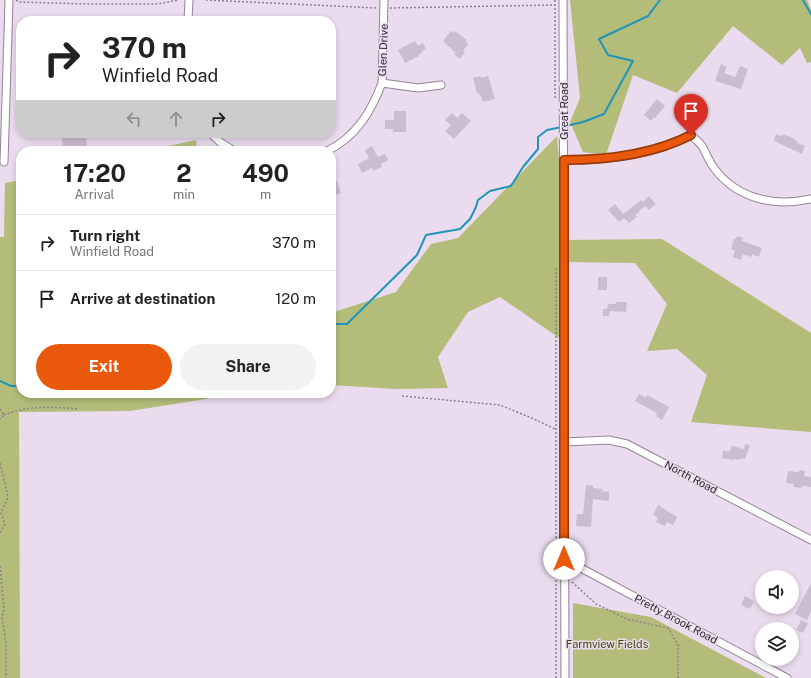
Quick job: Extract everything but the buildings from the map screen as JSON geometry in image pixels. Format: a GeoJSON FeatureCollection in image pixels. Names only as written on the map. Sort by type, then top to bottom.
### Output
{"type":"FeatureCollection","features":[{"type":"Feature","properties":{"kind":"street"},"geometry":{"type":"LineString","coordinates":[[4,162],[9,0]]}},
{"type":"Feature","properties":{"kind":"street"},"geometry":{"type":"LineString","coordinates":[[188,16],[189,0]]}},
{"type":"Feature","properties":{"kind":"street","name":"Glen Drive"},"geometry":{"type":"LineString","coordinates":[[336,146],[343,142],[361,124],[374,103],[382,83],[384,0]]}},
{"type":"Feature","properties":{"kind":"street","name":"Great Road"},"geometry":{"type":"LineString","coordinates":[[563,0],[565,678]]}},
{"type":"Feature","properties":{"kind":"street"},"geometry":{"type":"LineString","coordinates":[[382,83],[418,88],[441,84]]}},
{"type":"Feature","properties":{"kind":"street"},"geometry":{"type":"LineString","coordinates":[[564,160],[606,159],[632,155],[677,142],[691,135],[702,146],[707,157],[721,177],[744,193],[767,202],[792,203],[811,200]]}},
{"type":"Feature","properties":{"kind":"street"},"geometry":{"type":"LineString","coordinates":[[216,138],[226,146]]}},
{"type":"Feature","properties":{"kind":"street","name":"North Road"},"geometry":{"type":"LineString","coordinates":[[564,442],[609,440],[627,444],[811,540]]}},
{"type":"Feature","properties":{"kind":"street","name":"Pretty Brook Road"},"geometry":{"type":"LineString","coordinates":[[564,559],[787,678]]}},
{"type":"Feature","properties":{"kind":"path"},"geometry":{"type":"LineString","coordinates":[[16,0],[19,2],[157,4],[179,0]]}},
{"type":"Feature","properties":{"kind":"path"},"geometry":{"type":"LineString","coordinates":[[206,0],[377,8]]}},
{"type":"Feature","properties":{"kind":"path"},"geometry":{"type":"LineString","coordinates":[[555,0],[556,98]]}},
{"type":"Feature","properties":{"kind":"path"},"geometry":{"type":"LineString","coordinates":[[390,8],[555,5]]}},
{"type":"Feature","properties":{"kind":"path"},"geometry":{"type":"LineString","coordinates":[[556,268],[556,678]]}},
{"type":"Feature","properties":{"kind":"path"},"geometry":{"type":"LineString","coordinates":[[402,396],[500,405],[555,429]]}},
{"type":"Feature","properties":{"kind":"path"},"geometry":{"type":"LineString","coordinates":[[0,419],[4,415],[26,409],[50,407],[80,409]]}},
{"type":"Feature","properties":{"kind":"path"},"geometry":{"type":"LineString","coordinates":[[0,409],[4,415]]}},
{"type":"Feature","properties":{"kind":"path"},"geometry":{"type":"LineString","coordinates":[[0,464],[8,497],[1,513],[5,524],[0,533]]}},
{"type":"Feature","properties":{"kind":"path"},"geometry":{"type":"LineString","coordinates":[[0,566],[4,609],[2,617],[6,642],[6,678]]}},
{"type":"Feature","properties":{"kind":"path"},"geometry":{"type":"LineString","coordinates":[[556,580],[572,582],[596,604],[626,618],[668,628],[678,644],[678,678]]}},
{"type":"Feature","properties":{"kind":"green space"},"geometry":{"type":"Polygon","coordinates":[[[570,0],[807,0],[811,10],[811,62],[807,63],[800,48],[782,65],[733,26],[677,93],[633,75],[606,155],[583,152],[570,122],[580,98],[570,0]]]}},
{"type":"Feature","properties":{"kind":"green space"},"geometry":{"type":"Polygon","coordinates":[[[557,136],[565,240],[662,239],[811,333],[811,432],[691,422],[707,375],[677,349],[647,351],[667,304],[635,263],[565,262],[565,342],[500,297],[468,312],[438,357],[448,388],[396,389],[336,385],[336,311],[396,292],[431,244],[458,238],[557,136]]]}},
{"type":"Feature","properties":{"kind":"green space"},"geometry":{"type":"Polygon","coordinates":[[[196,140],[197,146],[169,146],[196,140]]]}},
{"type":"Feature","properties":{"kind":"green space"},"geometry":{"type":"Polygon","coordinates":[[[16,181],[16,398],[208,398],[130,411],[19,412],[20,678],[0,678],[0,237],[4,237],[5,183],[16,181]]]}},
{"type":"Feature","properties":{"kind":"green space","name":"Farmview Fields"},"geometry":{"type":"Polygon","coordinates":[[[573,603],[651,617],[766,678],[573,678],[573,603]]]}},
{"type":"Feature","properties":{"kind":"waterway"},"geometry":{"type":"LineString","coordinates":[[566,126],[583,122],[604,114],[633,61],[608,55],[599,39],[648,16],[660,0]]}},
{"type":"Feature","properties":{"kind":"waterway"},"geometry":{"type":"LineString","coordinates":[[803,0],[811,14]]}},
{"type":"Feature","properties":{"kind":"waterway"},"geometry":{"type":"LineString","coordinates":[[336,324],[347,324],[417,255],[426,235],[460,229],[470,219],[478,200],[490,191],[511,186],[523,167],[538,149],[538,137],[547,130],[562,127]]}},
{"type":"Feature","properties":{"kind":"waterway"},"geometry":{"type":"LineString","coordinates":[[0,381],[11,386],[16,386]]}},
{"type":"Feature","properties":{"kind":"route"},"geometry":{"type":"LineString","coordinates":[[564,559],[564,160],[606,159],[632,155],[677,142],[691,135]]}}]}
